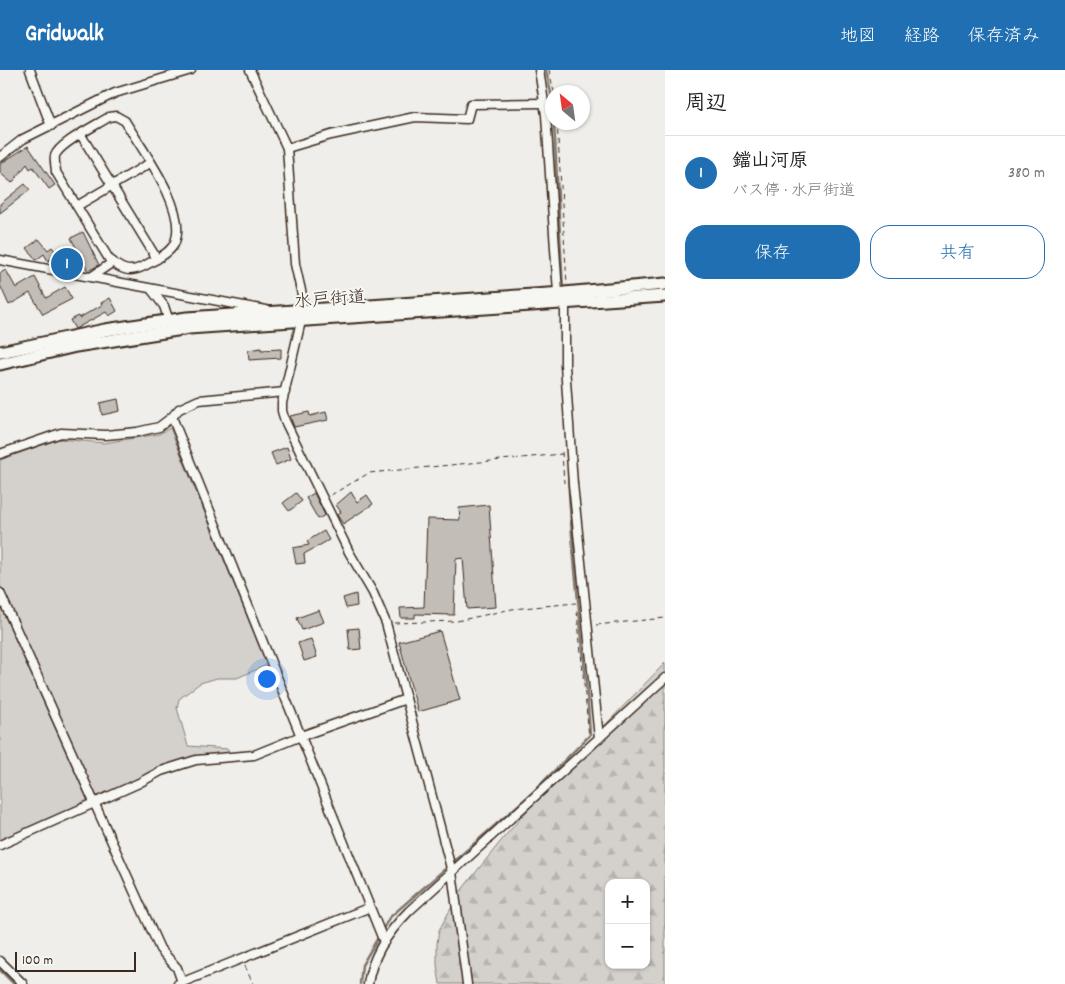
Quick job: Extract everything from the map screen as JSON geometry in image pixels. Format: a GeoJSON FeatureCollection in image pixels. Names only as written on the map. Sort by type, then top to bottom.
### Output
{"type":"FeatureCollection","features":[{"type":"Feature","properties":{"kind":"highway","name":"水戸街道"},"geometry":{"type":"LineString","coordinates":[[0,364],[170,325],[563,295],[665,284]]}},
{"type":"Feature","properties":{"kind":"highway","name":"水戸街道"},"geometry":{"type":"LineString","coordinates":[[563,295],[665,296]]}},
{"type":"Feature","properties":{"kind":"highway","name":"水戸街道"},"geometry":{"type":"LineString","coordinates":[[0,352],[73,336],[271,311],[301,315]]}},
{"type":"Feature","properties":{"kind":"street"},"geometry":{"type":"LineString","coordinates":[[30,70],[51,126]]}},
{"type":"Feature","properties":{"kind":"street"},"geometry":{"type":"LineString","coordinates":[[0,157],[23,139],[115,93],[191,70]]}},
{"type":"Feature","properties":{"kind":"street"},"geometry":{"type":"LineString","coordinates":[[250,70],[287,148],[295,264],[302,295],[301,315],[282,411],[285,421],[349,552],[373,593],[386,623],[452,872],[467,984]]}},
{"type":"Feature","properties":{"kind":"street"},"geometry":{"type":"LineString","coordinates":[[287,148],[332,135],[415,117],[467,119],[471,104],[545,103],[539,70]]}},
{"type":"Feature","properties":{"kind":"street"},"geometry":{"type":"LineString","coordinates":[[116,116],[125,121],[171,198],[176,212],[178,229],[175,243],[167,253],[142,267],[130,271],[117,267],[109,259],[56,172],[56,155],[62,146],[81,135],[109,117],[116,116]]}},
{"type":"Feature","properties":{"kind":"street"},"geometry":{"type":"LineString","coordinates":[[548,130],[563,295],[572,484],[599,738]]}},
{"type":"Feature","properties":{"kind":"street"},"geometry":{"type":"LineString","coordinates":[[81,135],[157,259]]}},
{"type":"Feature","properties":{"kind":"street"},"geometry":{"type":"LineString","coordinates":[[77,206],[150,162]]}},
{"type":"Feature","properties":{"kind":"street"},"geometry":{"type":"LineString","coordinates":[[0,260],[271,311]]}},
{"type":"Feature","properties":{"kind":"street"},"geometry":{"type":"LineString","coordinates":[[91,277],[113,262]]}},
{"type":"Feature","properties":{"kind":"street"},"geometry":{"type":"LineString","coordinates":[[149,288],[161,300],[170,325]]}},
{"type":"Feature","properties":{"kind":"street"},"geometry":{"type":"LineString","coordinates":[[0,454],[61,433],[106,435],[137,432],[159,427],[172,418],[179,410],[199,400],[285,392]]}},
{"type":"Feature","properties":{"kind":"street"},"geometry":{"type":"LineString","coordinates":[[172,418],[301,736],[368,908],[384,942]]}},
{"type":"Feature","properties":{"kind":"street"},"geometry":{"type":"LineString","coordinates":[[0,593],[160,949],[177,968],[180,983],[368,908]]}},
{"type":"Feature","properties":{"kind":"street"},"geometry":{"type":"LineString","coordinates":[[368,984],[374,961],[394,926],[665,678]]}},
{"type":"Feature","properties":{"kind":"street"},"geometry":{"type":"LineString","coordinates":[[0,845],[170,768],[196,760],[254,755],[301,736],[406,699]]}},
{"type":"Feature","properties":{"kind":"street"},"geometry":{"type":"LineString","coordinates":[[0,961],[23,984]]}},
{"type":"Feature","properties":{"kind":"path"},"geometry":{"type":"LineString","coordinates":[[549,70],[552,85]]}},
{"type":"Feature","properties":{"kind":"path"},"geometry":{"type":"LineString","coordinates":[[557,130],[563,295]]}},
{"type":"Feature","properties":{"kind":"path"},"geometry":{"type":"LineString","coordinates":[[562,445],[565,491]]}},
{"type":"Feature","properties":{"kind":"path"},"geometry":{"type":"LineString","coordinates":[[324,500],[369,473],[562,454]]}},
{"type":"Feature","properties":{"kind":"path"},"geometry":{"type":"LineString","coordinates":[[386,623],[457,620],[512,609],[577,603],[588,733],[591,746]]}},
{"type":"Feature","properties":{"kind":"path"},"geometry":{"type":"LineString","coordinates":[[587,626],[665,618]]}},
{"type":"Feature","properties":{"kind":"path"},"geometry":{"type":"LineString","coordinates":[[242,959],[252,984]]}},
{"type":"Feature","properties":{"kind":"green space"},"geometry":{"type":"Polygon","coordinates":[[[170,428],[267,665],[237,678],[217,678],[200,683],[179,699],[177,708],[188,746],[228,749],[230,754],[198,757],[158,767],[143,777],[96,798],[0,585],[0,460],[59,439],[104,443],[159,434],[170,428]]]}},
{"type":"Feature","properties":{"kind":"green space"},"geometry":{"type":"Polygon","coordinates":[[[0,606],[88,801],[0,840],[0,606]]]}},
{"type":"Feature","properties":{"kind":"green space"},"geometry":{"type":"Polygon","coordinates":[[[665,663],[665,984],[440,984],[437,965],[439,930],[460,892],[505,836],[582,749],[665,663]]]}},
{"type":"Feature","properties":{"kind":"building"},"geometry":{"type":"Polygon","coordinates":[[[28,146],[55,185],[49,189],[33,167],[30,169],[27,164],[12,183],[0,173],[0,164],[28,146]]]}},
{"type":"Feature","properties":{"kind":"building"},"geometry":{"type":"Polygon","coordinates":[[[25,184],[30,190],[0,213],[0,204],[25,184]]]}},
{"type":"Feature","properties":{"kind":"building"},"geometry":{"type":"Polygon","coordinates":[[[83,232],[99,265],[88,271],[71,238],[83,232]]]}},
{"type":"Feature","properties":{"kind":"building"},"geometry":{"type":"Polygon","coordinates":[[[39,239],[48,250],[52,247],[57,254],[48,261],[44,254],[36,260],[27,248],[39,239]]]}},
{"type":"Feature","properties":{"kind":"building"},"geometry":{"type":"Polygon","coordinates":[[[6,270],[16,288],[35,277],[46,298],[65,287],[72,299],[43,314],[30,293],[9,305],[0,285],[0,273],[6,270]]]}},
{"type":"Feature","properties":{"kind":"building"},"geometry":{"type":"Polygon","coordinates":[[[110,298],[117,311],[109,316],[106,312],[75,329],[70,320],[78,316],[79,318],[102,305],[101,303],[110,298]]]}},
{"type":"Feature","properties":{"kind":"building"},"geometry":{"type":"Polygon","coordinates":[[[261,348],[261,350],[281,349],[281,358],[249,360],[248,350],[261,348]]]}},
{"type":"Feature","properties":{"kind":"building"},"geometry":{"type":"Polygon","coordinates":[[[118,399],[120,411],[102,415],[100,403],[118,399]]]}},
{"type":"Feature","properties":{"kind":"building"},"geometry":{"type":"Polygon","coordinates":[[[309,412],[310,416],[326,412],[328,420],[294,427],[290,416],[309,412]]]}},
{"type":"Feature","properties":{"kind":"building"},"geometry":{"type":"Polygon","coordinates":[[[287,447],[291,459],[276,465],[271,453],[287,447]]]}},
{"type":"Feature","properties":{"kind":"building"},"geometry":{"type":"Polygon","coordinates":[[[351,492],[357,502],[367,495],[373,504],[343,524],[337,515],[341,512],[336,505],[351,492]]]}},
{"type":"Feature","properties":{"kind":"building"},"geometry":{"type":"Polygon","coordinates":[[[296,493],[302,501],[289,511],[283,503],[296,493]]]}},
{"type":"Feature","properties":{"kind":"building"},"geometry":{"type":"Polygon","coordinates":[[[314,493],[325,515],[318,519],[306,498],[314,493]]]}},
{"type":"Feature","properties":{"kind":"building"},"geometry":{"type":"Polygon","coordinates":[[[489,505],[496,607],[467,609],[463,558],[456,559],[454,615],[415,614],[415,618],[401,618],[400,608],[424,607],[427,519],[460,520],[459,508],[489,505]]]}},
{"type":"Feature","properties":{"kind":"building"},"geometry":{"type":"Polygon","coordinates":[[[324,531],[329,540],[304,554],[305,563],[296,564],[293,548],[309,545],[307,541],[324,531]]]}},
{"type":"Feature","properties":{"kind":"building"},"geometry":{"type":"Polygon","coordinates":[[[356,594],[357,606],[346,608],[343,598],[356,594]]]}},
{"type":"Feature","properties":{"kind":"building"},"geometry":{"type":"Polygon","coordinates":[[[319,610],[324,622],[302,630],[297,618],[319,610]]]}},
{"type":"Feature","properties":{"kind":"building"},"geometry":{"type":"Polygon","coordinates":[[[359,628],[361,649],[350,650],[348,629],[359,628]]]}},
{"type":"Feature","properties":{"kind":"building"},"geometry":{"type":"Polygon","coordinates":[[[440,631],[460,700],[418,712],[399,642],[440,631]]]}},
{"type":"Feature","properties":{"kind":"building"},"geometry":{"type":"Polygon","coordinates":[[[311,639],[317,657],[304,661],[298,643],[311,639]]]}},
{"type":"Feature","properties":{"kind":"waterway"},"geometry":{"type":"LineString","coordinates":[[546,70],[549,85]]}},
{"type":"Feature","properties":{"kind":"waterway"},"geometry":{"type":"LineString","coordinates":[[554,130],[563,291]]}},
{"type":"Feature","properties":{"kind":"waterway"},"geometry":{"type":"LineString","coordinates":[[382,931],[389,918],[532,793],[590,735],[568,471]]}},
{"type":"Feature","properties":{"kind":"waterway"},"geometry":{"type":"LineString","coordinates":[[360,984],[362,965],[379,936]]}},
{"type":"Feature","properties":{"kind":"waterway"},"geometry":{"type":"LineString","coordinates":[[0,970],[14,984]]}},
{"type":"Feature","properties":{"kind":"place","name":"鐺山河原"},"geometry":{"type":"Point","coordinates":[67,264]}}]}
